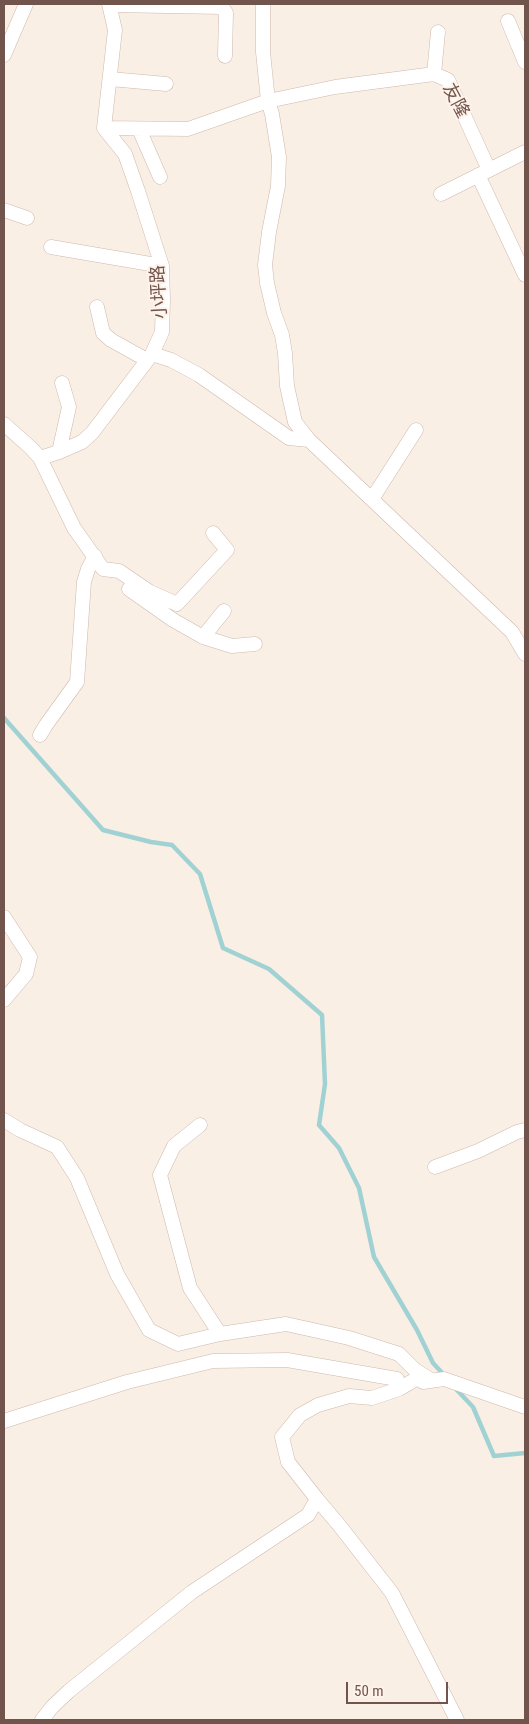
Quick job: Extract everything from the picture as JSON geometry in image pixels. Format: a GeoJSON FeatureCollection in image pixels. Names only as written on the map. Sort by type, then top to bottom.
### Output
{"type":"FeatureCollection","features":[{"type":"Feature","properties":{"kind":"street"},"geometry":{"type":"LineString","coordinates":[[4,55],[26,4]]}},
{"type":"Feature","properties":{"kind":"street"},"geometry":{"type":"LineString","coordinates":[[225,56],[226,13],[222,7],[110,4],[115,30],[104,128],[188,129],[268,101],[335,87],[434,74]]}},
{"type":"Feature","properties":{"kind":"street"},"geometry":{"type":"LineString","coordinates":[[263,4],[263,52],[268,101],[279,157],[278,186],[265,264],[274,313],[282,335],[287,386],[295,422],[309,440],[512,632],[525,654]]}},
{"type":"Feature","properties":{"kind":"street"},"geometry":{"type":"LineString","coordinates":[[508,21],[525,62]]}},
{"type":"Feature","properties":{"kind":"street","name":"友隆"},"geometry":{"type":"LineString","coordinates":[[438,32],[434,74],[448,80],[483,173],[525,275]]}},
{"type":"Feature","properties":{"kind":"street"},"geometry":{"type":"LineString","coordinates":[[110,79],[166,84]]}},
{"type":"Feature","properties":{"kind":"street","name":"小坪路"},"geometry":{"type":"LineString","coordinates":[[40,458],[82,442],[92,433],[149,357],[162,332],[164,300],[162,266],[125,154],[104,128]]}},
{"type":"Feature","properties":{"kind":"street"},"geometry":{"type":"LineString","coordinates":[[139,128],[160,177]]}},
{"type":"Feature","properties":{"kind":"street"},"geometry":{"type":"LineString","coordinates":[[441,194],[525,152]]}},
{"type":"Feature","properties":{"kind":"street"},"geometry":{"type":"LineString","coordinates":[[4,210],[27,218]]}},
{"type":"Feature","properties":{"kind":"street"},"geometry":{"type":"LineString","coordinates":[[51,247],[162,266]]}},
{"type":"Feature","properties":{"kind":"street"},"geometry":{"type":"LineString","coordinates":[[97,307],[103,333],[111,340],[149,357],[171,360],[199,375],[289,438],[309,440]]}},
{"type":"Feature","properties":{"kind":"street"},"geometry":{"type":"LineString","coordinates":[[59,452],[69,407],[62,383]]}},
{"type":"Feature","properties":{"kind":"street"},"geometry":{"type":"LineString","coordinates":[[4,424],[40,458],[74,528],[99,562],[125,586],[173,620],[203,637],[232,646],[255,644]]}},
{"type":"Feature","properties":{"kind":"street"},"geometry":{"type":"LineString","coordinates":[[372,498],[416,430]]}},
{"type":"Feature","properties":{"kind":"street"},"geometry":{"type":"LineString","coordinates":[[99,562],[119,571],[150,592],[176,604],[227,550],[213,533]]}},
{"type":"Feature","properties":{"kind":"street"},"geometry":{"type":"LineString","coordinates":[[40,736],[77,682],[84,582],[88,569],[99,562]]}},
{"type":"Feature","properties":{"kind":"street"},"geometry":{"type":"LineString","coordinates":[[203,637],[224,611]]}},
{"type":"Feature","properties":{"kind":"street"},"geometry":{"type":"LineString","coordinates":[[4,917],[30,957],[26,974],[4,1000]]}},
{"type":"Feature","properties":{"kind":"street"},"geometry":{"type":"LineString","coordinates":[[4,1120],[20,1130],[57,1147],[77,1178],[117,1274],[149,1330],[178,1344],[220,1334],[286,1324],[340,1336],[399,1354],[415,1370],[432,1381]]}},
{"type":"Feature","properties":{"kind":"street"},"geometry":{"type":"LineString","coordinates":[[200,1125],[174,1146],[160,1175],[190,1288],[220,1334]]}},
{"type":"Feature","properties":{"kind":"street"},"geometry":{"type":"LineString","coordinates":[[435,1167],[462,1158],[525,1130]]}},
{"type":"Feature","properties":{"kind":"street"},"geometry":{"type":"LineString","coordinates":[[4,1421],[127,1382],[213,1361],[287,1360],[397,1379]]}},
{"type":"Feature","properties":{"kind":"street"},"geometry":{"type":"LineString","coordinates":[[457,1720],[392,1593],[340,1525],[288,1462],[282,1437],[300,1415],[318,1404],[349,1396],[372,1398],[399,1389],[416,1379],[462,1385],[525,1406]]}},
{"type":"Feature","properties":{"kind":"street"},"geometry":{"type":"LineString","coordinates":[[42,1720],[52,1706],[69,1691],[192,1592],[308,1515],[317,1499]]}},
{"type":"Feature","properties":{"kind":"waterway"},"geometry":{"type":"LineString","coordinates":[[4,718],[103,830],[151,842],[172,845],[200,874],[223,948],[269,969],[322,1015],[325,1084],[319,1125],[339,1148],[359,1188],[374,1257],[417,1330],[433,1363],[445,1376]]}},
{"type":"Feature","properties":{"kind":"waterway"},"geometry":{"type":"LineString","coordinates":[[455,1388],[473,1407],[494,1456],[525,1453]]}}]}
